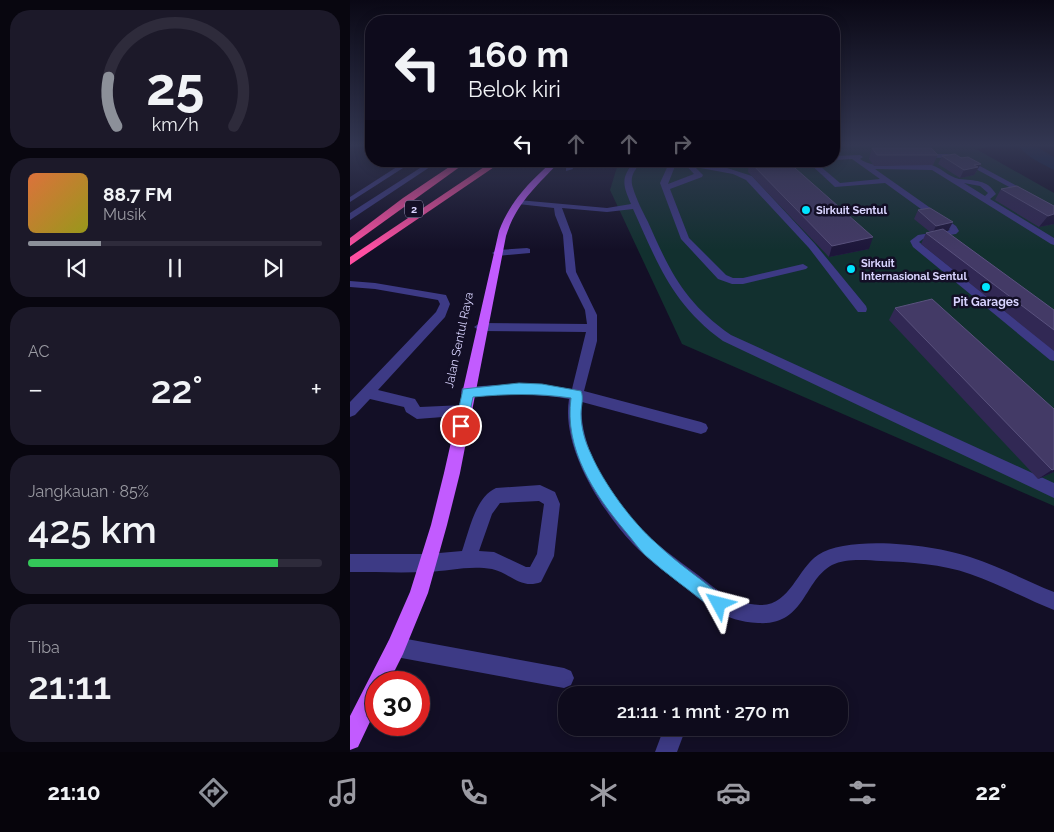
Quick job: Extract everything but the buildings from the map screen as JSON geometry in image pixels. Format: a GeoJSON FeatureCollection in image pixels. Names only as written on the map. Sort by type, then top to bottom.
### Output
{"type":"FeatureCollection","features":[{"type":"Feature","properties":{"kind":"highway"},"geometry":{"type":"LineString","coordinates":[[350,234],[424,179]]}},
{"type":"Feature","properties":{"kind":"highway","name":"2"},"geometry":{"type":"LineString","coordinates":[[350,243],[406,200],[437,179]]}},
{"type":"Feature","properties":{"kind":"highway","name":"2"},"geometry":{"type":"LineString","coordinates":[[350,260],[456,179]]}},
{"type":"Feature","properties":{"kind":"highway"},"geometry":{"type":"LineString","coordinates":[[350,260],[472,179]]}},
{"type":"Feature","properties":{"kind":"main road","name":"Jalan Sentul Raya"},"geometry":{"type":"LineString","coordinates":[[384,671],[419,593],[428,563],[452,473],[480,327],[497,253],[509,218],[518,202],[538,179]]}},
{"type":"Feature","properties":{"kind":"main road"},"geometry":{"type":"LineString","coordinates":[[350,739],[365,709]]}},
{"type":"Feature","properties":{"kind":"street"},"geometry":{"type":"LineString","coordinates":[[350,200],[383,179]]}},
{"type":"Feature","properties":{"kind":"street"},"geometry":{"type":"LineString","coordinates":[[350,210],[397,179]]}},
{"type":"Feature","properties":{"kind":"street"},"geometry":{"type":"LineString","coordinates":[[350,217],[408,179]]}},
{"type":"Feature","properties":{"kind":"street"},"geometry":{"type":"LineString","coordinates":[[628,179],[627,182],[667,275],[692,310],[715,330],[727,338],[1054,491]]}},
{"type":"Feature","properties":{"kind":"street"},"geometry":{"type":"LineString","coordinates":[[666,179],[665,188],[685,239],[722,277],[732,281],[743,282],[803,267]]}},
{"type":"Feature","properties":{"kind":"street"},"geometry":{"type":"LineString","coordinates":[[665,188],[688,179]]}},
{"type":"Feature","properties":{"kind":"street"},"geometry":{"type":"LineString","coordinates":[[750,179],[812,246],[862,309]]}},
{"type":"Feature","properties":{"kind":"street"},"geometry":{"type":"LineString","coordinates":[[831,179],[838,185],[886,181]]}},
{"type":"Feature","properties":{"kind":"street"},"geometry":{"type":"LineString","coordinates":[[883,179],[955,231],[951,236],[921,237],[914,241],[916,245],[1054,357]]}},
{"type":"Feature","properties":{"kind":"street"},"geometry":{"type":"LineString","coordinates":[[955,179],[1054,242]]}},
{"type":"Feature","properties":{"kind":"street"},"geometry":{"type":"LineString","coordinates":[[1000,179],[1054,209]]}},
{"type":"Feature","properties":{"kind":"street"},"geometry":{"type":"LineString","coordinates":[[518,202],[607,210],[637,206]]}},
{"type":"Feature","properties":{"kind":"street"},"geometry":{"type":"LineString","coordinates":[[558,206],[558,218],[566,228],[567,260],[573,279],[584,296],[592,315],[592,328],[577,395],[575,415],[577,433],[584,455],[597,481],[615,507],[650,548],[719,604],[744,612],[768,614],[784,607],[800,593],[819,564],[831,556],[860,552],[933,558],[969,564],[1034,594],[1054,601]]}},
{"type":"Feature","properties":{"kind":"street"},"geometry":{"type":"LineString","coordinates":[[497,253],[526,251]]}},
{"type":"Feature","properties":{"kind":"street"},"geometry":{"type":"LineString","coordinates":[[350,284],[375,286],[442,297],[445,304],[441,314],[350,411]]}},
{"type":"Feature","properties":{"kind":"street"},"geometry":{"type":"LineString","coordinates":[[480,327],[592,328]]}},
{"type":"Feature","properties":{"kind":"street"},"geometry":{"type":"LineString","coordinates":[[468,392],[519,388],[542,389],[577,395],[701,428]]}},
{"type":"Feature","properties":{"kind":"street"},"geometry":{"type":"LineString","coordinates":[[367,393],[410,403],[411,408],[417,413],[464,411]]}},
{"type":"Feature","properties":{"kind":"street"},"geometry":{"type":"LineString","coordinates":[[350,563],[428,563],[468,559],[494,561],[525,576],[535,576],[545,556],[552,504],[549,497],[540,493],[496,496],[489,503],[485,511],[468,559]]}},
{"type":"Feature","properties":{"kind":"street"},"geometry":{"type":"LineString","coordinates":[[396,647],[564,678]]}},
{"type":"Feature","properties":{"kind":"street"},"geometry":{"type":"LineString","coordinates":[[666,752],[672,736]]}},
{"type":"Feature","properties":{"kind":"green space","name":"Sirkuit Internasional Sentul"},"geometry":{"type":"Polygon","coordinates":[[[613,179],[1029,179],[1054,193],[1054,506],[682,344],[610,190],[613,179]]]}},
{"type":"Feature","properties":{"kind":"place","name":"Sirkuit Sentul"},"geometry":{"type":"Point","coordinates":[806,210]}},
{"type":"Feature","properties":{"kind":"place","name":"Sirkuit Internasional Sentul"},"geometry":{"type":"Point","coordinates":[851,269]}},
{"type":"Feature","properties":{"kind":"place","name":"Pit Garages"},"geometry":{"type":"Point","coordinates":[986,287]}},
{"type":"Feature","properties":{"kind":"route"},"geometry":{"type":"LineString","coordinates":[[461,426],[468,392],[519,388],[542,389],[577,395],[575,415],[577,433],[584,455],[597,481],[630,526],[650,548],[719,604]]}}]}
